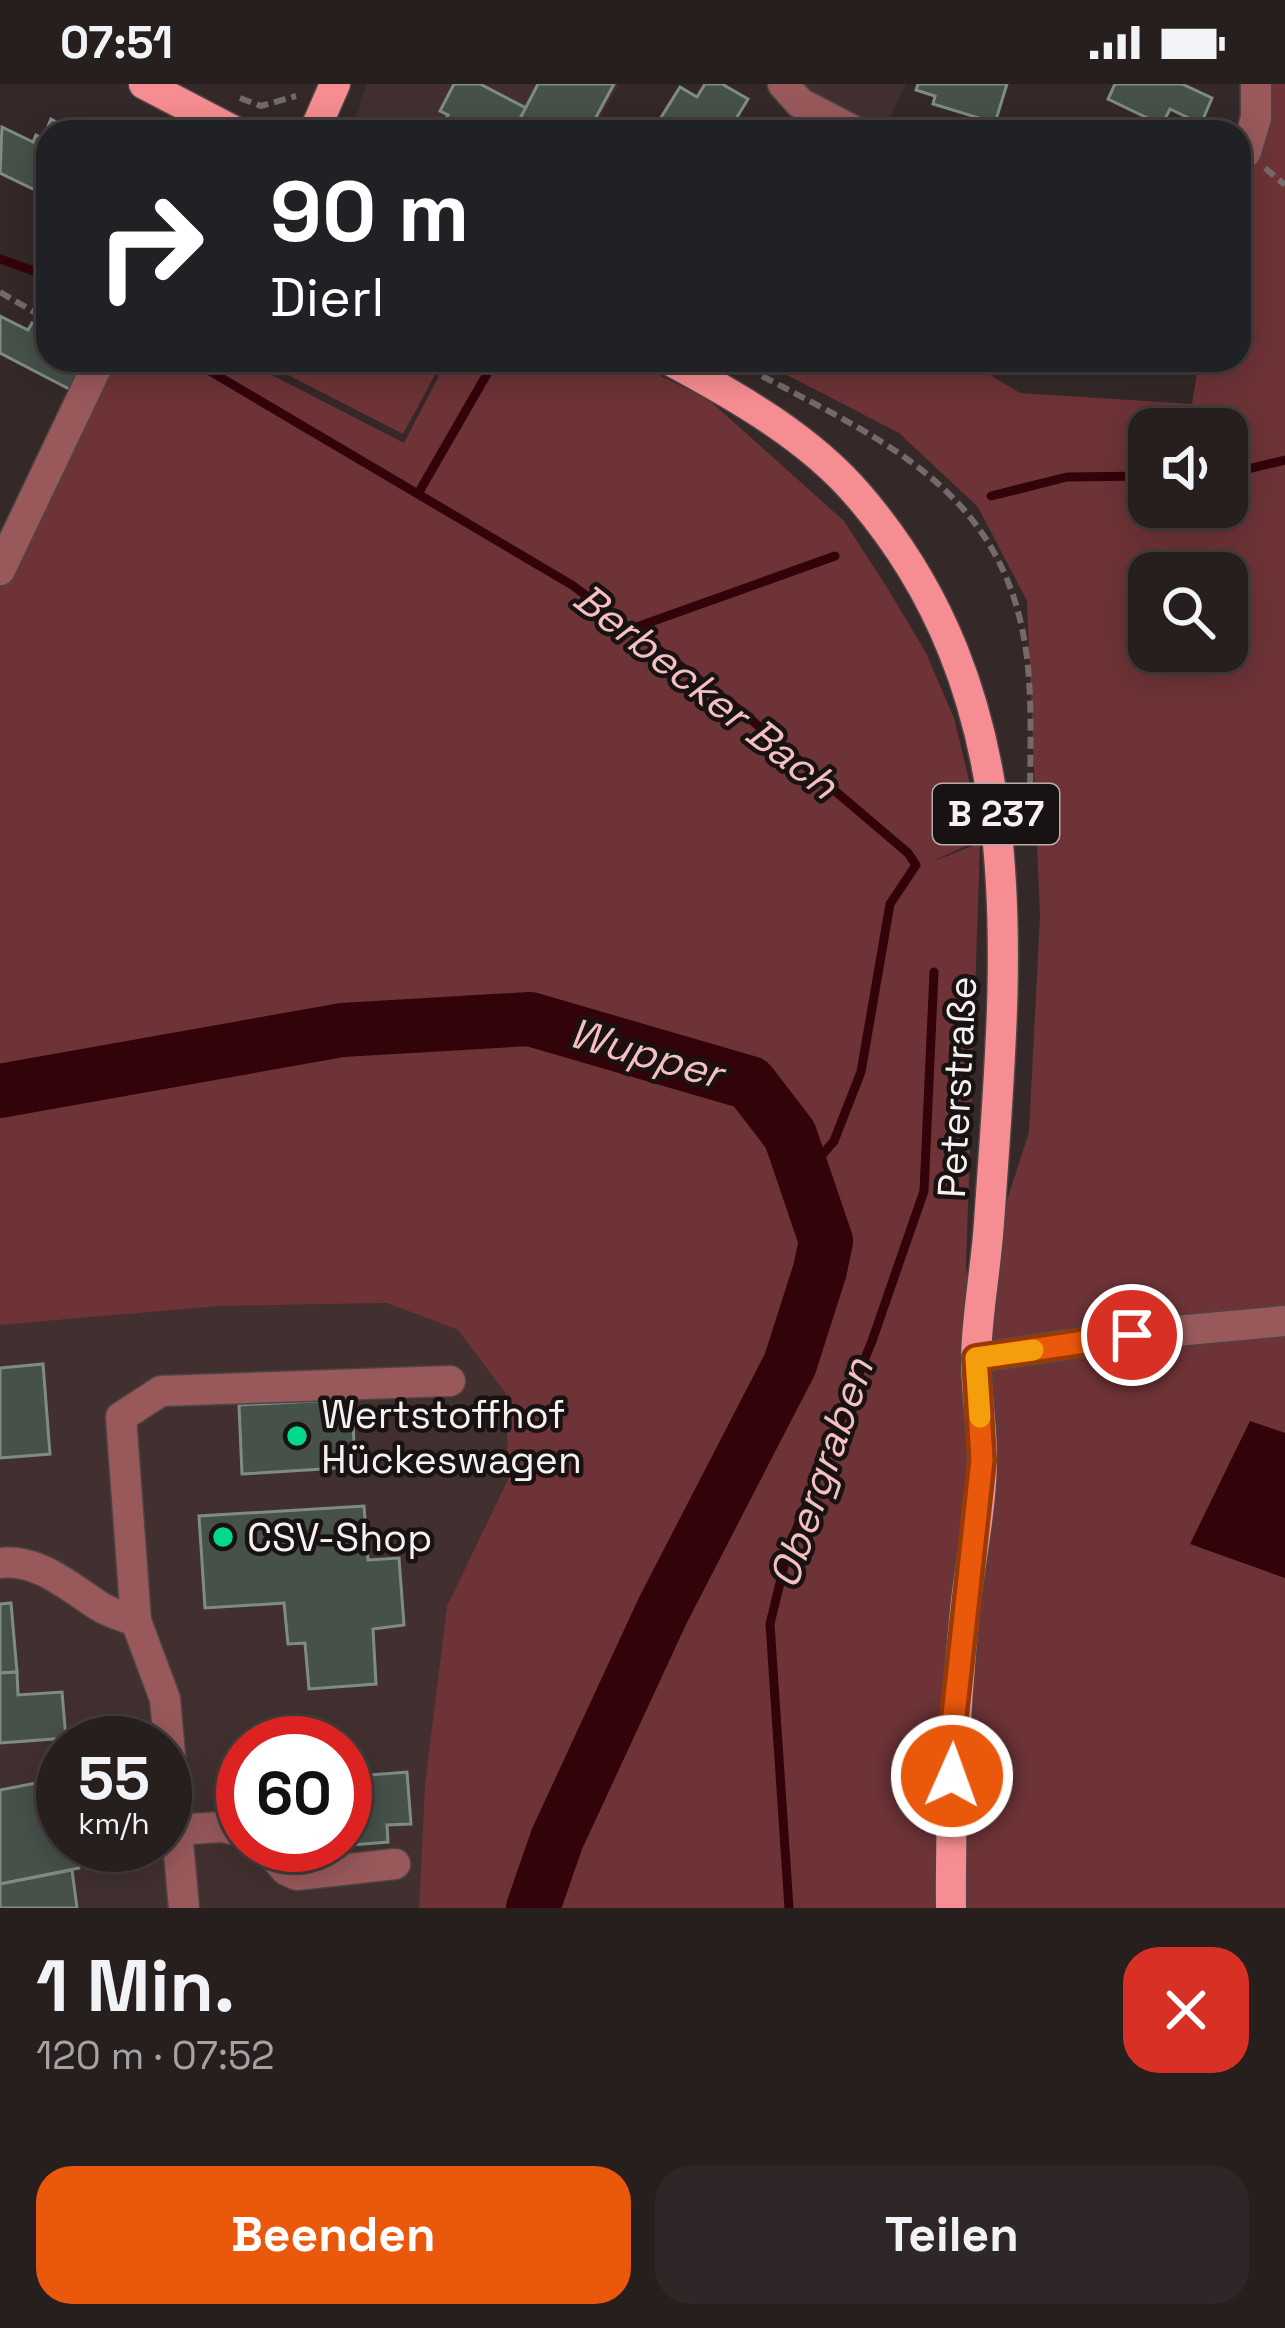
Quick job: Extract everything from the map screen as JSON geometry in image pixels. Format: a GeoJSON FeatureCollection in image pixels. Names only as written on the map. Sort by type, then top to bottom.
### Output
{"type":"FeatureCollection","features":[{"type":"Feature","properties":{"kind":"main road"},"geometry":{"type":"LineString","coordinates":[[143,84],[213,120]]}},
{"type":"Feature","properties":{"kind":"main road"},"geometry":{"type":"LineString","coordinates":[[319,120],[332,90]]}},
{"type":"Feature","properties":{"kind":"main road","name":"Peterstraße"},"geometry":{"type":"LineString","coordinates":[[691,372],[786,431],[858,494],[906,560],[939,624],[976,715],[988,760],[1004,933],[991,1187],[976,1358],[982,1460],[952,1734],[952,1908]]}},
{"type":"Feature","properties":{"kind":"street"},"geometry":{"type":"LineString","coordinates":[[783,84],[800,103],[833,120]]}},
{"type":"Feature","properties":{"kind":"street"},"geometry":{"type":"LineString","coordinates":[[1251,135],[1256,84]]}},
{"type":"Feature","properties":{"kind":"street"},"geometry":{"type":"LineString","coordinates":[[0,570],[94,372]]}},
{"type":"Feature","properties":{"kind":"street"},"geometry":{"type":"LineString","coordinates":[[976,1358],[1132,1335],[1285,1321]]}},
{"type":"Feature","properties":{"kind":"street"},"geometry":{"type":"LineString","coordinates":[[166,1716],[165,1700],[136,1621],[121,1417],[161,1391],[450,1381]]}},
{"type":"Feature","properties":{"kind":"street"},"geometry":{"type":"LineString","coordinates":[[0,1562],[21,1561],[76,1587],[102,1609],[136,1621]]}},
{"type":"Feature","properties":{"kind":"street"},"geometry":{"type":"LineString","coordinates":[[372,1867],[395,1864]]}},
{"type":"Feature","properties":{"kind":"street"},"geometry":{"type":"LineString","coordinates":[[180,1872],[184,1908]]}},
{"type":"Feature","properties":{"kind":"street"},"geometry":{"type":"LineString","coordinates":[[290,1872],[324,1872]]}},
{"type":"Feature","properties":{"kind":"path"},"geometry":{"type":"LineString","coordinates":[[223,91],[261,106],[294,98],[310,86],[332,90]]}},
{"type":"Feature","properties":{"kind":"path"},"geometry":{"type":"LineString","coordinates":[[0,292],[36,313]]}},
{"type":"Feature","properties":{"kind":"path"},"geometry":{"type":"LineString","coordinates":[[759,374],[912,459],[959,501],[1003,572]]}},
{"type":"Feature","properties":{"kind":"shaded area"},"geometry":{"type":"Polygon","coordinates":[[[366,84],[619,84],[599,120],[356,120],[366,84]]]}},
{"type":"Feature","properties":{"kind":"shaded area"},"geometry":{"type":"Polygon","coordinates":[[[770,84],[906,84],[889,120],[837,120],[770,84]]]}},
{"type":"Feature","properties":{"kind":"shaded area"},"geometry":{"type":"Polygon","coordinates":[[[1264,84],[1285,84],[1285,1908],[419,1908],[425,1784],[447,1606],[508,1479],[506,1394],[458,1330],[387,1303],[220,1306],[0,1325],[0,579],[105,372],[266,372],[404,443],[441,372],[653,372],[708,399],[844,521],[926,653],[954,718],[983,838],[929,863],[980,843],[966,1267],[976,1350],[986,1265],[1029,1132],[1040,916],[1027,601],[978,507],[899,433],[781,372],[985,372],[1020,393],[1192,404],[1197,372],[1251,372],[1251,156],[1264,84]]]}},
{"type":"Feature","properties":{"kind":"shaded area"},"geometry":{"type":"Polygon","coordinates":[[[282,372],[437,372],[403,434],[282,372]]]}},
{"type":"Feature","properties":{"kind":"shaded area"},"geometry":{"type":"Polygon","coordinates":[[[387,1303],[458,1330],[506,1394],[508,1478],[447,1606],[425,1784],[419,1908],[0,1908],[0,1325],[220,1306],[387,1303]]]}},
{"type":"Feature","properties":{"kind":"shaded area"},"geometry":{"type":"Polygon","coordinates":[[[1250,1421],[1285,1433],[1285,1578],[1190,1544],[1250,1421]]]}},
{"type":"Feature","properties":{"kind":"building"},"geometry":{"type":"Polygon","coordinates":[[[454,84],[480,84],[526,108],[520,120],[445,120],[448,115],[440,111],[454,84]]]}},
{"type":"Feature","properties":{"kind":"building"},"geometry":{"type":"Polygon","coordinates":[[[538,84],[614,84],[594,120],[519,120],[538,84]]]}},
{"type":"Feature","properties":{"kind":"building"},"geometry":{"type":"Polygon","coordinates":[[[705,84],[722,84],[748,99],[735,120],[660,119],[680,87],[697,97],[705,84]]]}},
{"type":"Feature","properties":{"kind":"building"},"geometry":{"type":"Polygon","coordinates":[[[918,84],[1007,84],[996,120],[933,104],[935,96],[916,90],[918,84]]]}},
{"type":"Feature","properties":{"kind":"building"},"geometry":{"type":"Polygon","coordinates":[[[1115,84],[1182,84],[1212,98],[1203,120],[1170,109],[1164,120],[1152,120],[1108,99],[1115,84]]]}},
{"type":"Feature","properties":{"kind":"building"},"geometry":{"type":"Polygon","coordinates":[[[2,127],[33,142],[36,135],[35,190],[0,173],[2,127]]]}},
{"type":"Feature","properties":{"kind":"building"},"geometry":{"type":"Polygon","coordinates":[[[0,316],[28,330],[32,323],[36,325],[36,372],[0,353],[0,316]]]}},
{"type":"Feature","properties":{"kind":"building"},"geometry":{"type":"Polygon","coordinates":[[[36,372],[80,372],[71,390],[36,372]]]}},
{"type":"Feature","properties":{"kind":"building"},"geometry":{"type":"Polygon","coordinates":[[[43,1364],[50,1454],[0,1458],[0,1368],[43,1364]]]}},
{"type":"Feature","properties":{"kind":"building","name":"Wertstoffhof Hückeswagen"},"geometry":{"type":"Polygon","coordinates":[[[352,1399],[355,1467],[242,1474],[239,1405],[352,1399]]]}},
{"type":"Feature","properties":{"kind":"building"},"geometry":{"type":"Polygon","coordinates":[[[364,1506],[368,1560],[399,1558],[404,1625],[373,1629],[376,1684],[309,1689],[305,1643],[288,1644],[284,1603],[205,1608],[199,1516],[364,1506]]]}},
{"type":"Feature","properties":{"kind":"building"},"geometry":{"type":"Polygon","coordinates":[[[11,1603],[17,1672],[0,1673],[0,1604],[11,1603]]]}},
{"type":"Feature","properties":{"kind":"building"},"geometry":{"type":"Polygon","coordinates":[[[17,1672],[18,1695],[62,1692],[64,1716],[36,1716],[36,1740],[0,1743],[0,1673],[17,1672]]]}},
{"type":"Feature","properties":{"kind":"building"},"geometry":{"type":"Polygon","coordinates":[[[407,1772],[411,1824],[387,1825],[388,1842],[372,1843],[372,1775],[407,1772]]]}},
{"type":"Feature","properties":{"kind":"building"},"geometry":{"type":"Polygon","coordinates":[[[36,1783],[36,1872],[59,1872],[0,1884],[0,1790],[36,1783]]]}},
{"type":"Feature","properties":{"kind":"building"},"geometry":{"type":"Polygon","coordinates":[[[72,1872],[77,1908],[0,1908],[0,1884],[72,1872]]]}},
{"type":"Feature","properties":{"kind":"waterway","name":"Berbecker Bach"},"geometry":{"type":"LineString","coordinates":[[0,259],[36,272]]}},
{"type":"Feature","properties":{"kind":"waterway","name":"Berbecker Bach"},"geometry":{"type":"LineString","coordinates":[[211,372],[572,585],[741,711],[908,853],[916,865],[890,904],[861,1072],[834,1141],[802,1178]]}},
{"type":"Feature","properties":{"kind":"waterway"},"geometry":{"type":"LineString","coordinates":[[419,492],[488,372]]}},
{"type":"Feature","properties":{"kind":"waterway"},"geometry":{"type":"LineString","coordinates":[[1248,469],[1285,460]]}},
{"type":"Feature","properties":{"kind":"waterway"},"geometry":{"type":"LineString","coordinates":[[991,496],[1067,477],[1128,476]]}},
{"type":"Feature","properties":{"kind":"waterway"},"geometry":{"type":"LineString","coordinates":[[631,629],[835,556]]}},
{"type":"Feature","properties":{"kind":"waterway","name":"Obergraben"},"geometry":{"type":"LineString","coordinates":[[789,1908],[770,1624],[788,1550],[872,1341],[924,1191],[934,972]]}},
{"type":"Feature","properties":{"kind":"waterway","name":"Wupper"},"geometry":{"type":"LineString","coordinates":[[0,1091],[342,1030],[530,1019],[750,1083],[790,1135],[826,1241],[790,1364],[663,1610],[557,1839],[533,1908]]}},
{"type":"Feature","properties":{"kind":"slow traffic"},"geometry":{"type":"LineString","coordinates":[[980,1417],[976,1358],[1033,1350]]}},
{"type":"Feature","properties":{"kind":"place","name":"Wertstoffhof Hückeswagen"},"geometry":{"type":"Point","coordinates":[297,1436]}},
{"type":"Feature","properties":{"kind":"place","name":"CSV-Shop"},"geometry":{"type":"Point","coordinates":[223,1537]}},
{"type":"Feature","properties":{"kind":"route"},"geometry":{"type":"LineString","coordinates":[[952,1776],[952,1734],[982,1460],[976,1358],[1132,1335]]}}]}
